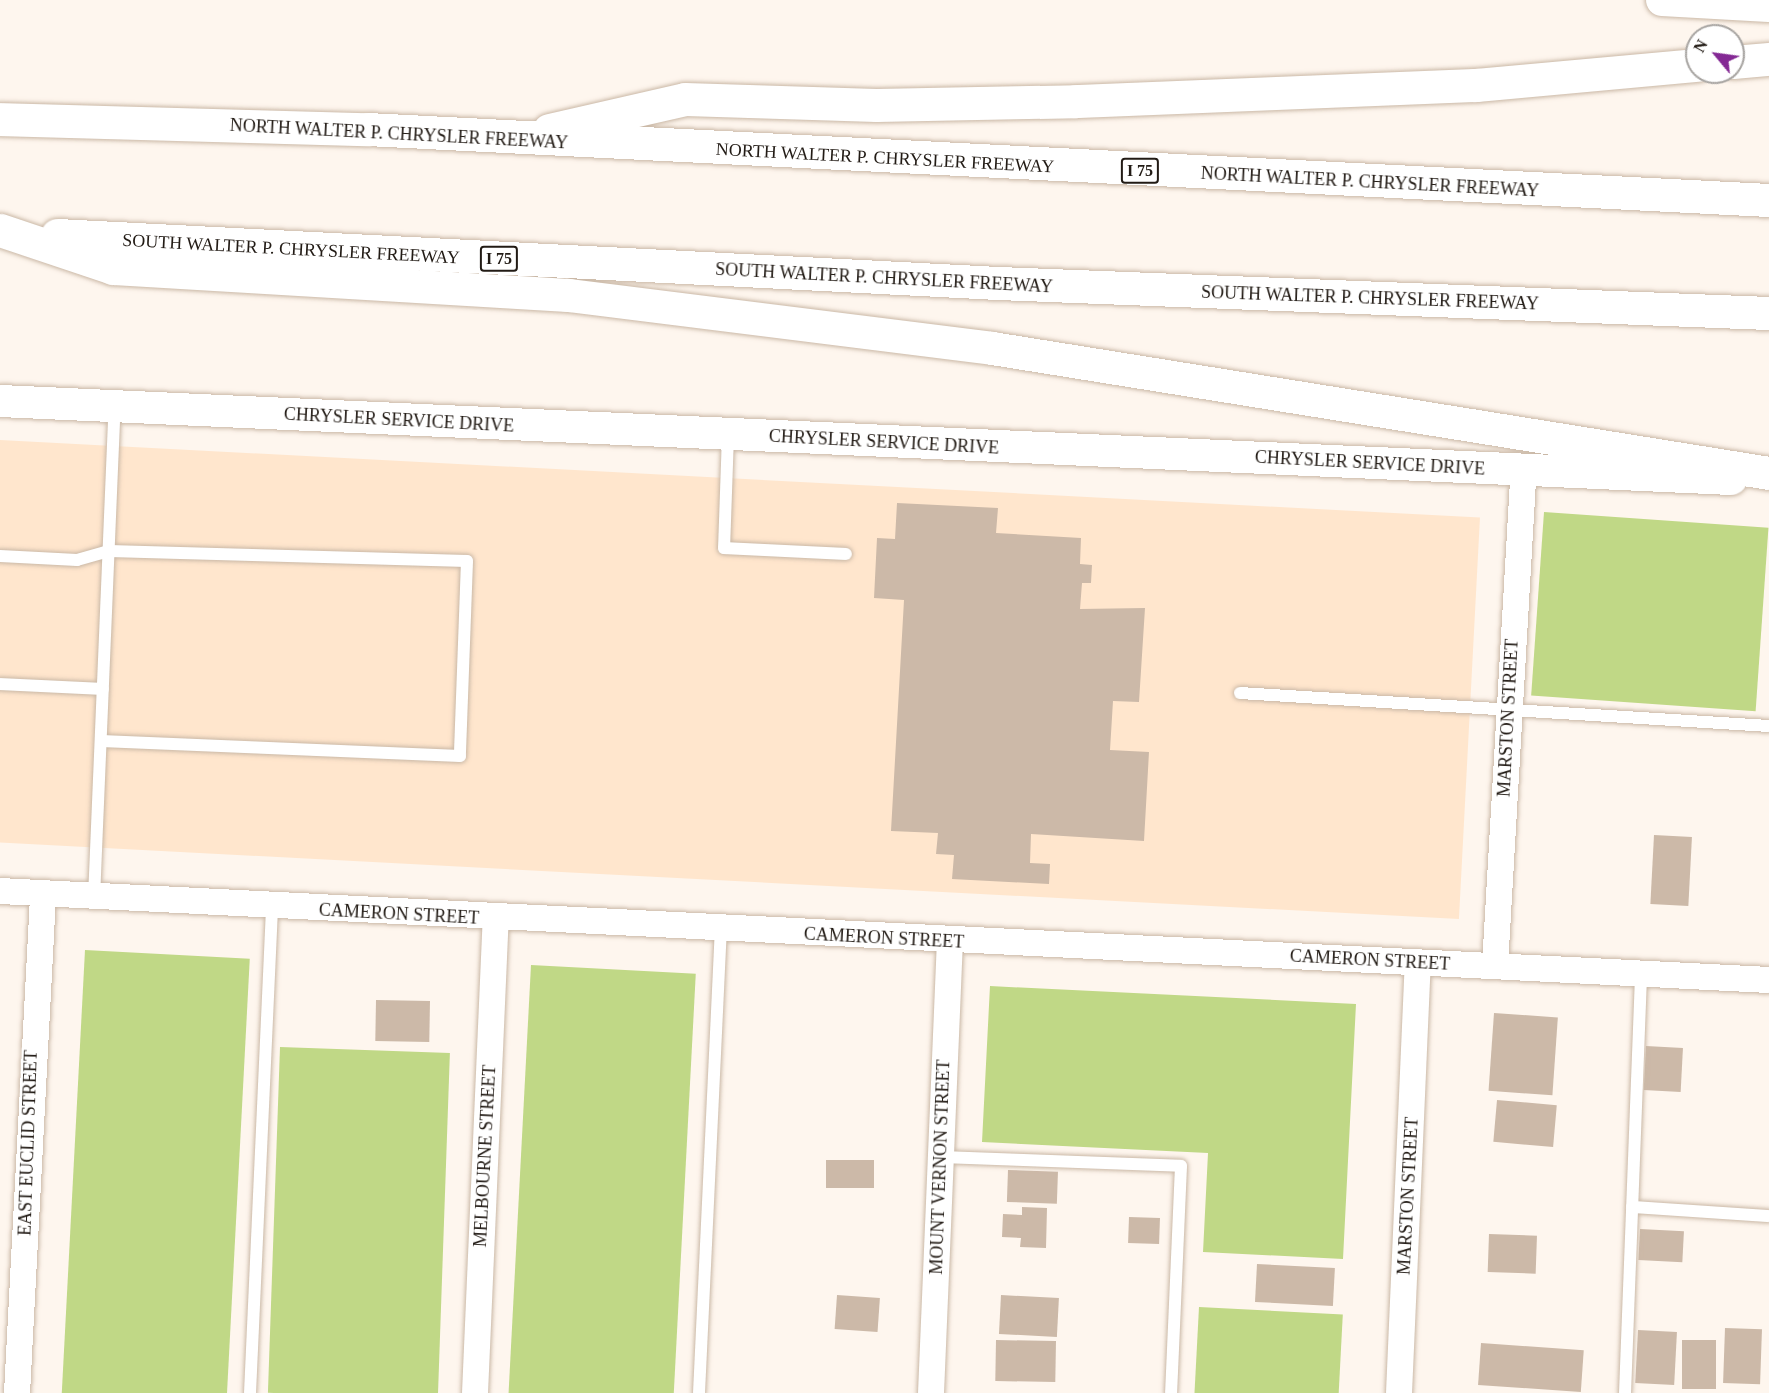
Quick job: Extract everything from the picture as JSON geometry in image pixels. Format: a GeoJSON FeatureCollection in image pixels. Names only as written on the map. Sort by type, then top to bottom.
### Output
{"type":"FeatureCollection","features":[{"type":"Feature","properties":{"kind":"highway"},"geometry":{"type":"LineString","coordinates":[[1745,61],[1769,59]]}},
{"type":"Feature","properties":{"kind":"highway"},"geometry":{"type":"LineString","coordinates":[[512,139],[685,99],[876,105],[1076,101],[1476,84],[1685,66]]}},
{"type":"Feature","properties":{"kind":"highway","name":"NORTH WALTER P. CHRYSLER FREEWAY"},"geometry":{"type":"LineString","coordinates":[[0,119],[512,139],[1769,200]]}},
{"type":"Feature","properties":{"kind":"highway"},"geometry":{"type":"LineString","coordinates":[[0,230],[113,268],[568,295],[980,346],[1769,473]]}},
{"type":"Feature","properties":{"kind":"highway","name":"SOUTH WALTER P. CHRYSLER FREEWAY"},"geometry":{"type":"LineString","coordinates":[[0,230],[107,240],[986,283],[1769,314]]}},
{"type":"Feature","properties":{"kind":"street"},"geometry":{"type":"LineString","coordinates":[[1662,0],[1769,6]]}},
{"type":"Feature","properties":{"kind":"street","name":"CHRYSLER SERVICE DRIVE"},"geometry":{"type":"LineString","coordinates":[[0,401],[1769,480]]}},
{"type":"Feature","properties":{"kind":"street","name":"MARSTON STREET"},"geometry":{"type":"LineString","coordinates":[[1495,966],[1524,470]]}},
{"type":"Feature","properties":{"kind":"street","name":"CAMERON STREET"},"geometry":{"type":"LineString","coordinates":[[0,891],[272,908],[1769,980]]}},
{"type":"Feature","properties":{"kind":"street","name":"EAST EUCLID STREET"},"geometry":{"type":"LineString","coordinates":[[17,1393],[43,894]]}},
{"type":"Feature","properties":{"kind":"street","name":"MELBOURNE STREET"},"geometry":{"type":"LineString","coordinates":[[475,1393],[496,919]]}},
{"type":"Feature","properties":{"kind":"street","name":"MOUNT VERNON STREET"},"geometry":{"type":"LineString","coordinates":[[931,1393],[950,941]]}},
{"type":"Feature","properties":{"kind":"street","name":"MARSTON STREET"},"geometry":{"type":"LineString","coordinates":[[1399,1393],[1418,963]]}},
{"type":"Feature","properties":{"kind":"lane"},"geometry":{"type":"LineString","coordinates":[[94,898],[116,407]]}},
{"type":"Feature","properties":{"kind":"lane"},"geometry":{"type":"LineString","coordinates":[[728,435],[724,548],[846,554]]}},
{"type":"Feature","properties":{"kind":"lane"},"geometry":{"type":"LineString","coordinates":[[0,556],[77,560],[109,550],[467,561],[460,756],[101,741]]}},
{"type":"Feature","properties":{"kind":"lane"},"geometry":{"type":"LineString","coordinates":[[0,684],[103,689]]}},
{"type":"Feature","properties":{"kind":"lane"},"geometry":{"type":"LineString","coordinates":[[1240,693],[1769,726]]}},
{"type":"Feature","properties":{"kind":"lane"},"geometry":{"type":"LineString","coordinates":[[250,1393],[272,908]]}},
{"type":"Feature","properties":{"kind":"lane"},"geometry":{"type":"LineString","coordinates":[[699,1393],[721,930]]}},
{"type":"Feature","properties":{"kind":"lane"},"geometry":{"type":"LineString","coordinates":[[1625,1393],[1641,974]]}},
{"type":"Feature","properties":{"kind":"lane"},"geometry":{"type":"LineString","coordinates":[[941,1157],[1181,1166],[1171,1393]]}},
{"type":"Feature","properties":{"kind":"lane"},"geometry":{"type":"LineString","coordinates":[[1632,1207],[1769,1216]]}},
{"type":"Feature","properties":{"kind":"shaded area"},"geometry":{"type":"Polygon","coordinates":[[[0,440],[1480,518],[1459,919],[0,843],[0,440]]]}},
{"type":"Feature","properties":{"kind":"green space"},"geometry":{"type":"Polygon","coordinates":[[[1544,512],[1768,528],[1756,711],[1531,696],[1544,512]]]}},
{"type":"Feature","properties":{"kind":"green space"},"geometry":{"type":"Polygon","coordinates":[[[85,950],[250,959],[227,1393],[62,1393],[85,950]]]}},
{"type":"Feature","properties":{"kind":"green space"},"geometry":{"type":"Polygon","coordinates":[[[531,965],[696,974],[674,1393],[509,1393],[531,965]]]}},
{"type":"Feature","properties":{"kind":"green space"},"geometry":{"type":"Polygon","coordinates":[[[990,986],[1356,1004],[1343,1259],[1203,1252],[1208,1153],[982,1142],[990,986]]]}},
{"type":"Feature","properties":{"kind":"green space"},"geometry":{"type":"Polygon","coordinates":[[[280,1047],[450,1053],[438,1393],[268,1393],[280,1047]]]}},
{"type":"Feature","properties":{"kind":"green space"},"geometry":{"type":"Polygon","coordinates":[[[1199,1307],[1343,1315],[1339,1393],[1194,1393],[1199,1307]]]}},
{"type":"Feature","properties":{"kind":"building"},"geometry":{"type":"Polygon","coordinates":[[[897,503],[998,508],[996,533],[1081,538],[1080,564],[1092,565],[1091,583],[1082,583],[1080,609],[1145,608],[1139,702],[1113,701],[1110,750],[1149,752],[1144,841],[1031,834],[1030,863],[1050,864],[1049,884],[952,879],[954,855],[936,854],[938,833],[891,831],[904,600],[874,598],[877,538],[895,539],[897,503]]]}},
{"type":"Feature","properties":{"kind":"building"},"geometry":{"type":"Polygon","coordinates":[[[1654,835],[1692,837],[1688,906],[1650,904],[1654,835]]]}},
{"type":"Feature","properties":{"kind":"building"},"geometry":{"type":"Polygon","coordinates":[[[376,1000],[430,1001],[429,1042],[375,1041],[376,1000]]]}},
{"type":"Feature","properties":{"kind":"building"},"geometry":{"type":"Polygon","coordinates":[[[1494,1013],[1558,1017],[1552,1095],[1489,1091],[1494,1013]]]}},
{"type":"Feature","properties":{"kind":"building"},"geometry":{"type":"Polygon","coordinates":[[[1646,1046],[1683,1048],[1681,1092],[1644,1090],[1646,1046]]]}},
{"type":"Feature","properties":{"kind":"building"},"geometry":{"type":"Polygon","coordinates":[[[1497,1100],[1557,1105],[1553,1147],[1493,1142],[1497,1100]]]}},
{"type":"Feature","properties":{"kind":"building"},"geometry":{"type":"Polygon","coordinates":[[[826,1160],[874,1160],[874,1188],[826,1188],[826,1160]]]}},
{"type":"Feature","properties":{"kind":"building"},"geometry":{"type":"Polygon","coordinates":[[[1008,1170],[1058,1172],[1057,1204],[1007,1202],[1008,1170]]]}},
{"type":"Feature","properties":{"kind":"building"},"geometry":{"type":"Polygon","coordinates":[[[1022,1207],[1047,1208],[1046,1248],[1020,1247],[1021,1238],[1002,1237],[1003,1214],[1022,1215],[1022,1207]]]}},
{"type":"Feature","properties":{"kind":"building"},"geometry":{"type":"Polygon","coordinates":[[[1129,1217],[1160,1218],[1159,1244],[1128,1243],[1129,1217]]]}},
{"type":"Feature","properties":{"kind":"building"},"geometry":{"type":"Polygon","coordinates":[[[1640,1229],[1684,1231],[1682,1262],[1638,1260],[1640,1229]]]}},
{"type":"Feature","properties":{"kind":"building"},"geometry":{"type":"Polygon","coordinates":[[[1489,1234],[1537,1236],[1536,1274],[1488,1272],[1489,1234]]]}},
{"type":"Feature","properties":{"kind":"building"},"geometry":{"type":"Polygon","coordinates":[[[1257,1264],[1335,1268],[1333,1306],[1255,1302],[1257,1264]]]}},
{"type":"Feature","properties":{"kind":"building"},"geometry":{"type":"Polygon","coordinates":[[[837,1295],[880,1298],[878,1332],[835,1329],[837,1295]]]}},
{"type":"Feature","properties":{"kind":"building"},"geometry":{"type":"Polygon","coordinates":[[[1001,1295],[1059,1298],[1057,1337],[999,1334],[1001,1295]]]}},
{"type":"Feature","properties":{"kind":"building"},"geometry":{"type":"Polygon","coordinates":[[[1725,1328],[1762,1329],[1760,1384],[1723,1383],[1725,1328]]]}},
{"type":"Feature","properties":{"kind":"building"},"geometry":{"type":"Polygon","coordinates":[[[1638,1330],[1677,1332],[1674,1385],[1635,1383],[1638,1330]]]}},
{"type":"Feature","properties":{"kind":"building"},"geometry":{"type":"Polygon","coordinates":[[[996,1340],[1056,1341],[1055,1382],[995,1381],[996,1340]]]}},
{"type":"Feature","properties":{"kind":"building"},"geometry":{"type":"Polygon","coordinates":[[[1682,1340],[1716,1340],[1716,1389],[1682,1389],[1682,1340]]]}},
{"type":"Feature","properties":{"kind":"building"},"geometry":{"type":"Polygon","coordinates":[[[1481,1343],[1584,1350],[1581,1392],[1478,1385],[1481,1343]]]}}]}
